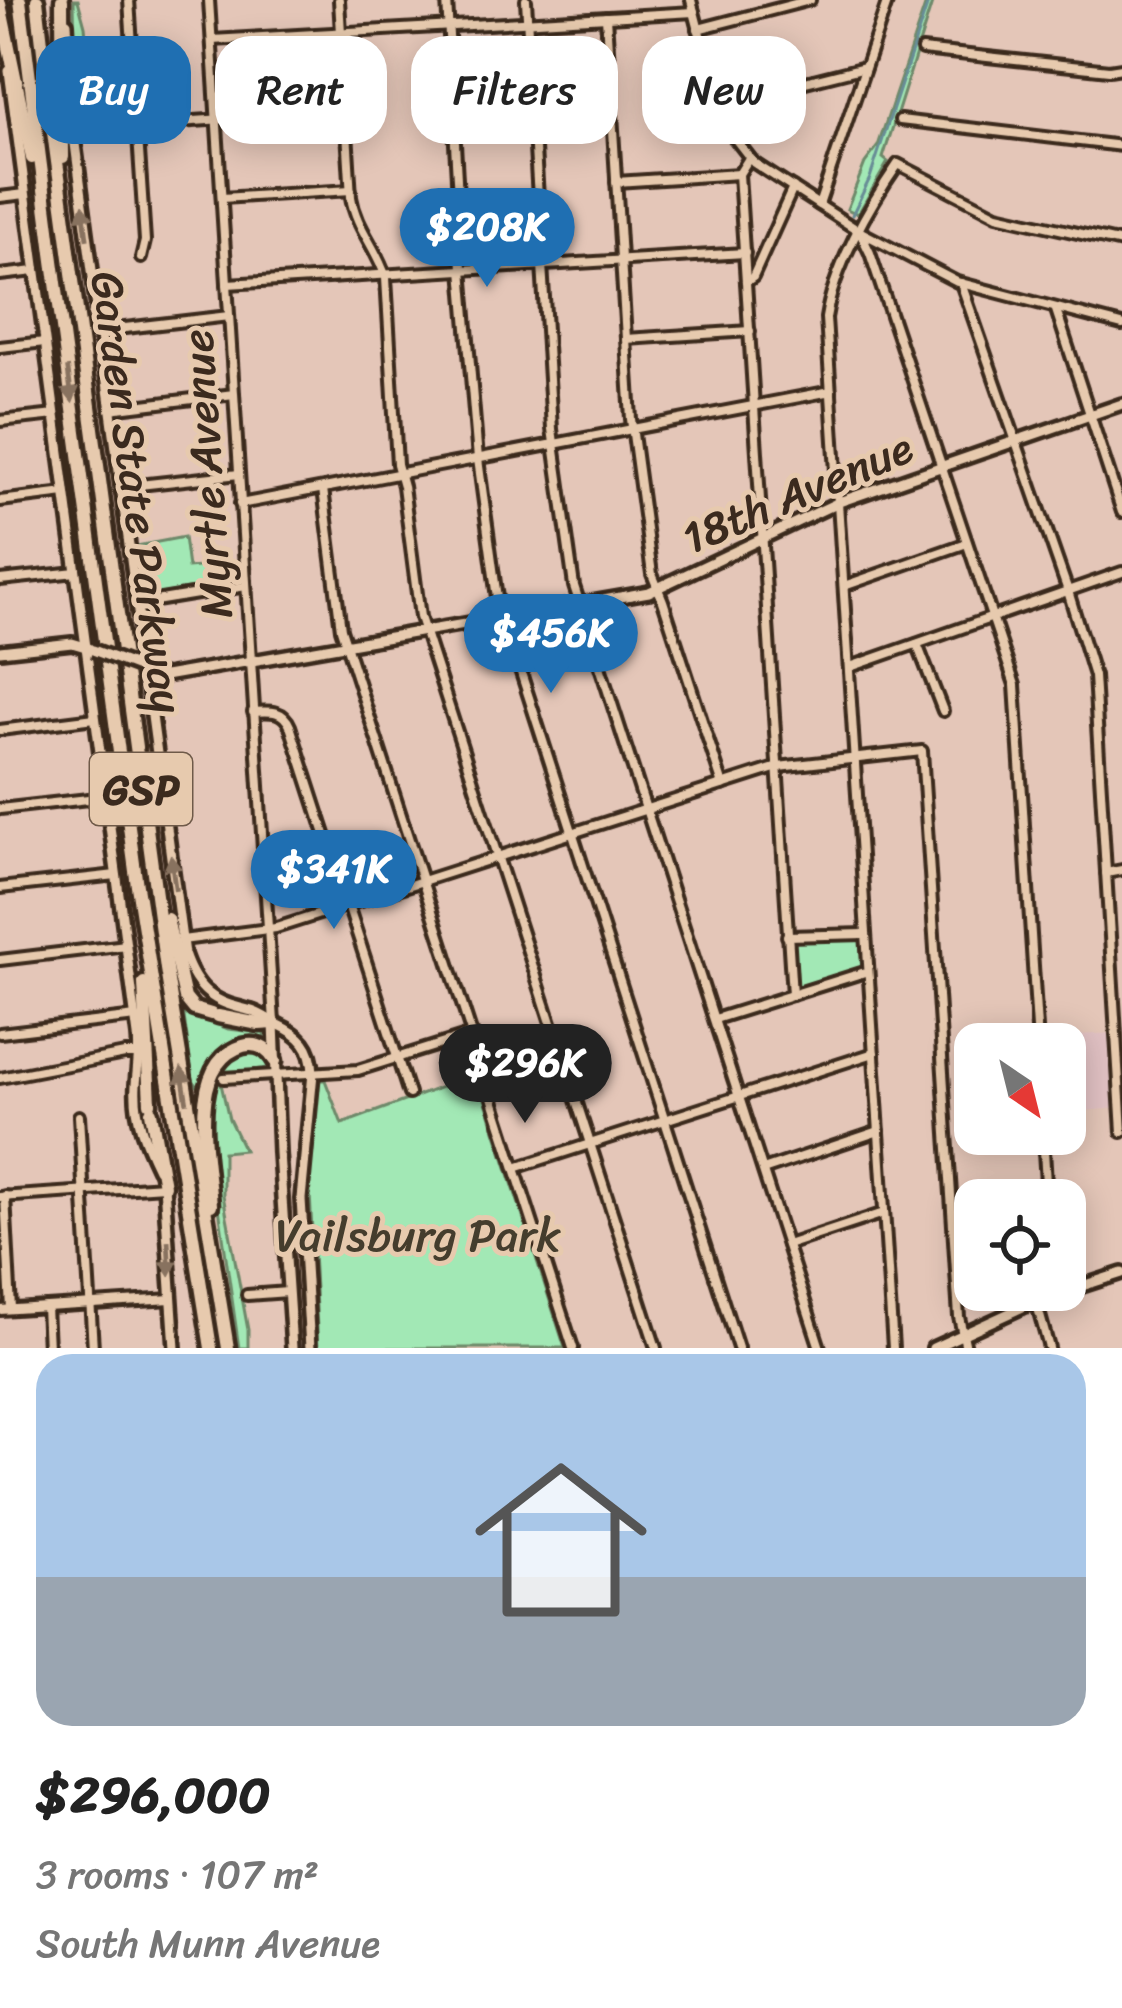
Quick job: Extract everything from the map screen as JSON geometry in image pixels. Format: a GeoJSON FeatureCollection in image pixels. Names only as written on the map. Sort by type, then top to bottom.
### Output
{"type":"FeatureCollection","features":[{"type":"Feature","properties":{"kind":"highway","name":"Garden State Parkway"},"geometry":{"type":"LineString","coordinates":[[20,0],[137,886],[211,1348]]}},
{"type":"Feature","properties":{"kind":"highway","name":"Garden State Parkway"},"geometry":{"type":"LineString","coordinates":[[38,0],[173,1014],[228,1348]]}},
{"type":"Feature","properties":{"kind":"highway"},"geometry":{"type":"LineString","coordinates":[[63,0],[64,212]]}},
{"type":"Feature","properties":{"kind":"highway"},"geometry":{"type":"LineString","coordinates":[[0,5],[52,253]]}},
{"type":"Feature","properties":{"kind":"highway"},"geometry":{"type":"LineString","coordinates":[[146,821],[184,995],[194,1009],[274,1023]]}},
{"type":"Feature","properties":{"kind":"highway"},"geometry":{"type":"LineString","coordinates":[[137,886],[150,1107],[164,1186]]}},
{"type":"Feature","properties":{"kind":"highway"},"geometry":{"type":"LineString","coordinates":[[217,1284],[205,1123],[208,1081],[223,1058],[244,1046],[263,1047],[276,1068]]}},
{"type":"Feature","properties":{"kind":"main road"},"geometry":{"type":"LineString","coordinates":[[63,0],[68,36]]}},
{"type":"Feature","properties":{"kind":"main road"},"geometry":{"type":"LineString","coordinates":[[0,5],[136,1017],[137,1116],[164,1186],[175,1348]]}},
{"type":"Feature","properties":{"kind":"main road"},"geometry":{"type":"LineString","coordinates":[[75,144],[182,940],[190,969],[207,993],[290,1029],[306,1043],[311,1056],[301,1199],[310,1348]]}},
{"type":"Feature","properties":{"kind":"main road","name":"18th Avenue"},"geometry":{"type":"LineString","coordinates":[[0,651],[70,643],[166,676],[657,589],[839,502],[1122,404]]}},
{"type":"Feature","properties":{"kind":"main road","name":"Myrtle Avenue"},"geometry":{"type":"LineString","coordinates":[[274,1023],[292,1348]]}},
{"type":"Feature","properties":{"kind":"main road"},"geometry":{"type":"LineString","coordinates":[[279,1162],[293,1170],[304,1156]]}},
{"type":"Feature","properties":{"kind":"main road"},"geometry":{"type":"LineString","coordinates":[[1086,1283],[1122,1273]]}},
{"type":"Feature","properties":{"kind":"main road"},"geometry":{"type":"LineString","coordinates":[[933,1348],[1013,1311]]}},
{"type":"Feature","properties":{"kind":"street"},"geometry":{"type":"LineString","coordinates":[[129,0],[131,36]]}},
{"type":"Feature","properties":{"kind":"street","name":"Myrtle Avenue"},"geometry":{"type":"LineString","coordinates":[[209,0],[215,87]]}},
{"type":"Feature","properties":{"kind":"street"},"geometry":{"type":"LineString","coordinates":[[339,0],[341,36]]}},
{"type":"Feature","properties":{"kind":"street"},"geometry":{"type":"LineString","coordinates":[[447,0],[462,269],[478,459],[496,591],[738,1348]]}},
{"type":"Feature","properties":{"kind":"street"},"geometry":{"type":"LineString","coordinates":[[526,0],[555,444],[574,586],[820,1348]]}},
{"type":"Feature","properties":{"kind":"street"},"geometry":{"type":"LineString","coordinates":[[691,0],[700,36]]}},
{"type":"Feature","properties":{"kind":"street"},"geometry":{"type":"LineString","coordinates":[[698,29],[810,0]]}},
{"type":"Feature","properties":{"kind":"street"},"geometry":{"type":"LineString","coordinates":[[819,205],[888,0]]}},
{"type":"Feature","properties":{"kind":"street"},"geometry":{"type":"LineString","coordinates":[[212,40],[694,12]]}},
{"type":"Feature","properties":{"kind":"street"},"geometry":{"type":"LineString","coordinates":[[606,17],[632,429],[652,574],[723,785]]}},
{"type":"Feature","properties":{"kind":"street"},"geometry":{"type":"LineString","coordinates":[[922,50],[1122,68]]}},
{"type":"Feature","properties":{"kind":"street"},"geometry":{"type":"LineString","coordinates":[[806,82],[865,67]]}},
{"type":"Feature","properties":{"kind":"street"},"geometry":{"type":"LineString","coordinates":[[900,120],[1122,146]]}},
{"type":"Feature","properties":{"kind":"street"},"geometry":{"type":"LineString","coordinates":[[138,144],[145,241],[141,258]]}},
{"type":"Feature","properties":{"kind":"street","name":"Myrtle Avenue"},"geometry":{"type":"LineString","coordinates":[[219,144],[274,1023]]}},
{"type":"Feature","properties":{"kind":"street"},"geometry":{"type":"LineString","coordinates":[[348,144],[356,221],[385,274],[399,474],[419,613],[656,1348]]}},
{"type":"Feature","properties":{"kind":"street"},"geometry":{"type":"LineString","coordinates":[[737,144],[749,158],[859,231],[961,283],[1122,325]]}},
{"type":"Feature","properties":{"kind":"street"},"geometry":{"type":"LineString","coordinates":[[749,158],[740,174],[792,995]]}},
{"type":"Feature","properties":{"kind":"street"},"geometry":{"type":"LineString","coordinates":[[893,1348],[826,318],[829,302],[859,231],[898,164],[997,215],[1122,243]]}},
{"type":"Feature","properties":{"kind":"street"},"geometry":{"type":"LineString","coordinates":[[616,182],[740,174]]}},
{"type":"Feature","properties":{"kind":"street"},"geometry":{"type":"LineString","coordinates":[[746,282],[753,278],[793,188]]}},
{"type":"Feature","properties":{"kind":"street"},"geometry":{"type":"LineString","coordinates":[[222,198],[351,190]]}},
{"type":"Feature","properties":{"kind":"street"},"geometry":{"type":"LineString","coordinates":[[0,197],[25,194]]}},
{"type":"Feature","properties":{"kind":"street"},"geometry":{"type":"LineString","coordinates":[[859,231],[1015,685],[1037,1023]]}},
{"type":"Feature","properties":{"kind":"street"},"geometry":{"type":"LineString","coordinates":[[227,284],[745,253]]}},
{"type":"Feature","properties":{"kind":"street"},"geometry":{"type":"LineString","coordinates":[[0,275],[35,271]]}},
{"type":"Feature","properties":{"kind":"street"},"geometry":{"type":"LineString","coordinates":[[961,283],[1094,676],[1122,1132]]}},
{"type":"Feature","properties":{"kind":"street"},"geometry":{"type":"LineString","coordinates":[[1055,308],[1122,512]]}},
{"type":"Feature","properties":{"kind":"street"},"geometry":{"type":"LineString","coordinates":[[99,331],[229,316]]}},
{"type":"Feature","properties":{"kind":"street"},"geometry":{"type":"LineString","coordinates":[[626,339],[750,331]]}},
{"type":"Feature","properties":{"kind":"street"},"geometry":{"type":"LineString","coordinates":[[0,347],[45,342]]}},
{"type":"Feature","properties":{"kind":"street"},"geometry":{"type":"LineString","coordinates":[[241,504],[831,391]]}},
{"type":"Feature","properties":{"kind":"street"},"geometry":{"type":"LineString","coordinates":[[110,409],[234,394]]}},
{"type":"Feature","properties":{"kind":"street"},"geometry":{"type":"LineString","coordinates":[[0,421],[55,415]]}},
{"type":"Feature","properties":{"kind":"street"},"geometry":{"type":"LineString","coordinates":[[121,487],[238,474]]}},
{"type":"Feature","properties":{"kind":"street"},"geometry":{"type":"LineString","coordinates":[[323,489],[340,625],[573,1348]]}},
{"type":"Feature","properties":{"kind":"street"},"geometry":{"type":"LineString","coordinates":[[0,501],[65,493]]}},
{"type":"Feature","properties":{"kind":"street"},"geometry":{"type":"LineString","coordinates":[[844,586],[967,543]]}},
{"type":"Feature","properties":{"kind":"street"},"geometry":{"type":"LineString","coordinates":[[0,580],[76,572]]}},
{"type":"Feature","properties":{"kind":"street"},"geometry":{"type":"LineString","coordinates":[[850,667],[1122,572]]}},
{"type":"Feature","properties":{"kind":"street"},"geometry":{"type":"LineString","coordinates":[[137,604],[246,586]]}},
{"type":"Feature","properties":{"kind":"street"},"geometry":{"type":"LineString","coordinates":[[917,644],[943,711]]}},
{"type":"Feature","properties":{"kind":"street"},"geometry":{"type":"LineString","coordinates":[[253,712],[279,713],[289,722],[409,1094]]}},
{"type":"Feature","properties":{"kind":"street"},"geometry":{"type":"LineString","coordinates":[[0,730],[95,718]]}},
{"type":"Feature","properties":{"kind":"street"},"geometry":{"type":"LineString","coordinates":[[182,940],[267,930],[778,767],[922,751],[966,1348]]}},
{"type":"Feature","properties":{"kind":"street"},"geometry":{"type":"LineString","coordinates":[[0,809],[106,797]]}},
{"type":"Feature","properties":{"kind":"street"},"geometry":{"type":"LineString","coordinates":[[1106,872],[1122,870]]}},
{"type":"Feature","properties":{"kind":"street"},"geometry":{"type":"LineString","coordinates":[[0,888],[116,875]]}},
{"type":"Feature","properties":{"kind":"street"},"geometry":{"type":"LineString","coordinates":[[788,936],[865,934]]}},
{"type":"Feature","properties":{"kind":"street"},"geometry":{"type":"LineString","coordinates":[[0,960],[126,945]]}},
{"type":"Feature","properties":{"kind":"street"},"geometry":{"type":"LineString","coordinates":[[715,1019],[869,971]]}},
{"type":"Feature","properties":{"kind":"street"},"geometry":{"type":"LineString","coordinates":[[0,1033],[136,1017]]}},
{"type":"Feature","properties":{"kind":"street"},"geometry":{"type":"LineString","coordinates":[[224,1078],[276,1068],[313,1073],[358,1070],[472,1034]]}},
{"type":"Feature","properties":{"kind":"street"},"geometry":{"type":"LineString","coordinates":[[515,1168],[874,1053]]}},
{"type":"Feature","properties":{"kind":"street"},"geometry":{"type":"LineString","coordinates":[[0,1078],[139,1054]]}},
{"type":"Feature","properties":{"kind":"street"},"geometry":{"type":"LineString","coordinates":[[79,1116],[93,1348]]}},
{"type":"Feature","properties":{"kind":"street"},"geometry":{"type":"LineString","coordinates":[[764,1170],[879,1131]]}},
{"type":"Feature","properties":{"kind":"street"},"geometry":{"type":"LineString","coordinates":[[164,1186],[2,1197],[6,1309],[172,1299]]}},
{"type":"Feature","properties":{"kind":"street"},"geometry":{"type":"LineString","coordinates":[[787,1245],[884,1213]]}},
{"type":"Feature","properties":{"kind":"street"},"geometry":{"type":"LineString","coordinates":[[247,1294],[288,1292]]}},
{"type":"Feature","properties":{"kind":"street"},"geometry":{"type":"LineString","coordinates":[[46,1307],[48,1348]]}},
{"type":"Feature","properties":{"kind":"street"},"geometry":{"type":"LineString","coordinates":[[1039,1311],[1048,1348]]}},
{"type":"Feature","properties":{"kind":"shaded area"},"geometry":{"type":"Polygon","coordinates":[[[1115,1033],[1119,1108],[1086,1111],[1086,1035],[1115,1033]]]}},
{"type":"Feature","properties":{"kind":"green space"},"geometry":{"type":"Polygon","coordinates":[[[74,0],[78,0],[86,36],[75,36],[74,0]]]}},
{"type":"Feature","properties":{"kind":"green space"},"geometry":{"type":"Polygon","coordinates":[[[927,0],[933,0],[883,158],[888,162],[858,214],[847,209],[865,163],[878,146],[927,0]]]}},
{"type":"Feature","properties":{"kind":"green space"},"geometry":{"type":"Polygon","coordinates":[[[184,537],[188,568],[235,564],[237,580],[144,597],[137,546],[184,537]]]}},
{"type":"Feature","properties":{"kind":"green space"},"geometry":{"type":"Polygon","coordinates":[[[865,937],[867,970],[794,992],[791,941],[865,937]]]}},
{"type":"Feature","properties":{"kind":"green space"},"geometry":{"type":"Polygon","coordinates":[[[183,1010],[228,1029],[264,1033],[268,1068],[219,1075],[229,1119],[244,1150],[223,1152],[223,1195],[248,1348],[239,1348],[209,1138],[209,1102],[193,1080],[183,1010]]]}},
{"type":"Feature","properties":{"kind":"green space","name":"Vailsburg Park"},"geometry":{"type":"Polygon","coordinates":[[[477,1074],[565,1348],[318,1348],[309,1173],[318,1080],[325,1080],[342,1124],[477,1074]]]}},
{"type":"Feature","properties":{"kind":"waterway"},"geometry":{"type":"LineString","coordinates":[[852,215],[870,178],[929,0]]}}]}
